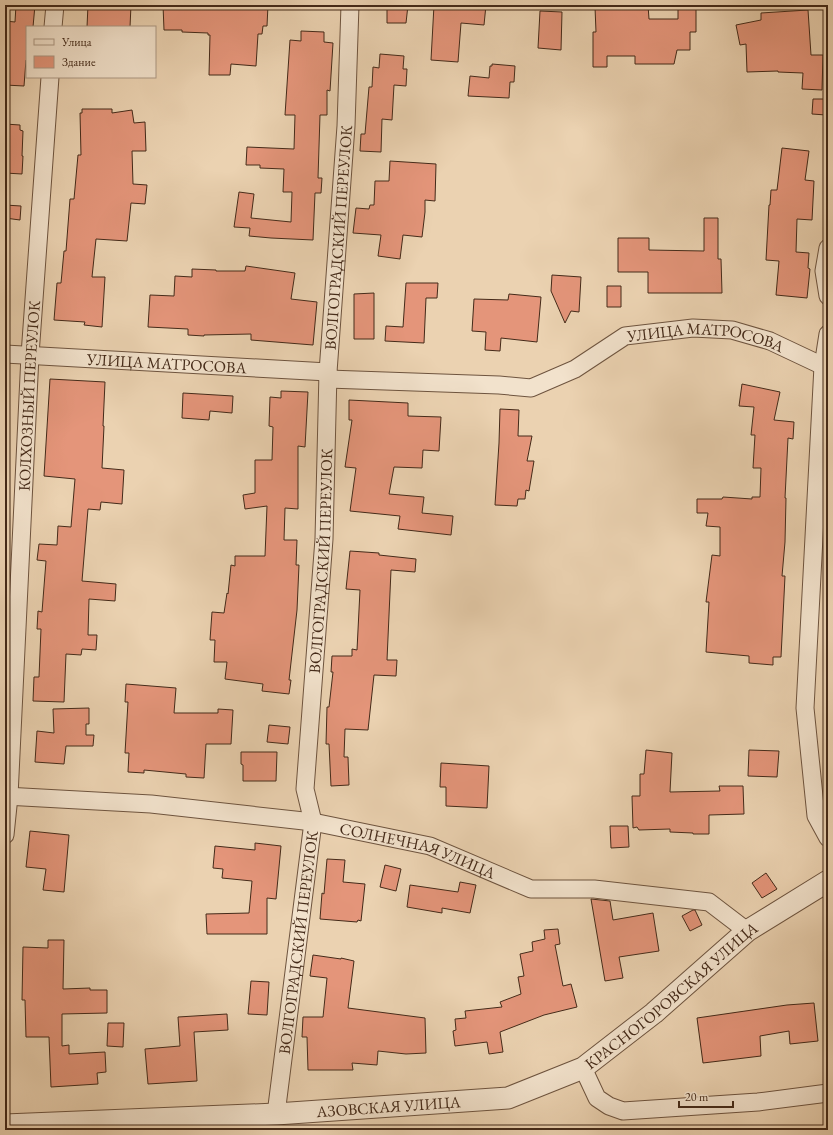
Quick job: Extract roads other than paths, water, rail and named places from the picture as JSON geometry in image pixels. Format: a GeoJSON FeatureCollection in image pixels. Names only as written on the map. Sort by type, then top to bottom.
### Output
{"type":"FeatureCollection","features":[{"type":"Feature","properties":{"kind":"street"},"geometry":{"type":"LineString","coordinates":[[53,26],[54,5]]}},
{"type":"Feature","properties":{"kind":"street","name":"ВОЛГОГРАДСКИЙ ПЕРЕУЛОК"},"geometry":{"type":"LineString","coordinates":[[276,1114],[313,822],[305,789],[324,539],[328,376],[346,126],[350,5]]}},
{"type":"Feature","properties":{"kind":"street","name":"КОЛХОЗНЫЙ ПЕРЕУЛОК"},"geometry":{"type":"LineString","coordinates":[[5,835],[30,355],[50,78]]}},
{"type":"Feature","properties":{"kind":"street"},"geometry":{"type":"LineString","coordinates":[[828,248],[824,271],[828,296]]}},
{"type":"Feature","properties":{"kind":"street","name":"УЛИЦА МАТРОСОВА"},"geometry":{"type":"LineString","coordinates":[[5,354],[531,388],[575,369],[625,336],[693,328],[732,330],[770,341],[825,367]]}},
{"type":"Feature","properties":{"kind":"street"},"geometry":{"type":"LineString","coordinates":[[828,334],[805,708],[816,816],[828,838]]}},
{"type":"Feature","properties":{"kind":"street","name":"СОЛНЕЧНАЯ УЛИЦА"},"geometry":{"type":"LineString","coordinates":[[7,796],[151,804],[313,822],[430,846],[531,889],[594,889],[709,902],[746,931]]}},
{"type":"Feature","properties":{"kind":"street","name":"КРАСНОГОРОВСКАЯ УЛИЦА"},"geometry":{"type":"LineString","coordinates":[[508,1098],[583,1068],[654,1013],[746,931],[828,881]]}},
{"type":"Feature","properties":{"kind":"street"},"geometry":{"type":"LineString","coordinates":[[583,1068],[597,1098],[609,1106],[623,1111],[758,1102],[828,1093]]}},
{"type":"Feature","properties":{"kind":"street","name":"АЗОВСКАЯ УЛИЦА"},"geometry":{"type":"LineString","coordinates":[[5,1125],[276,1114],[508,1098]]}}]}
